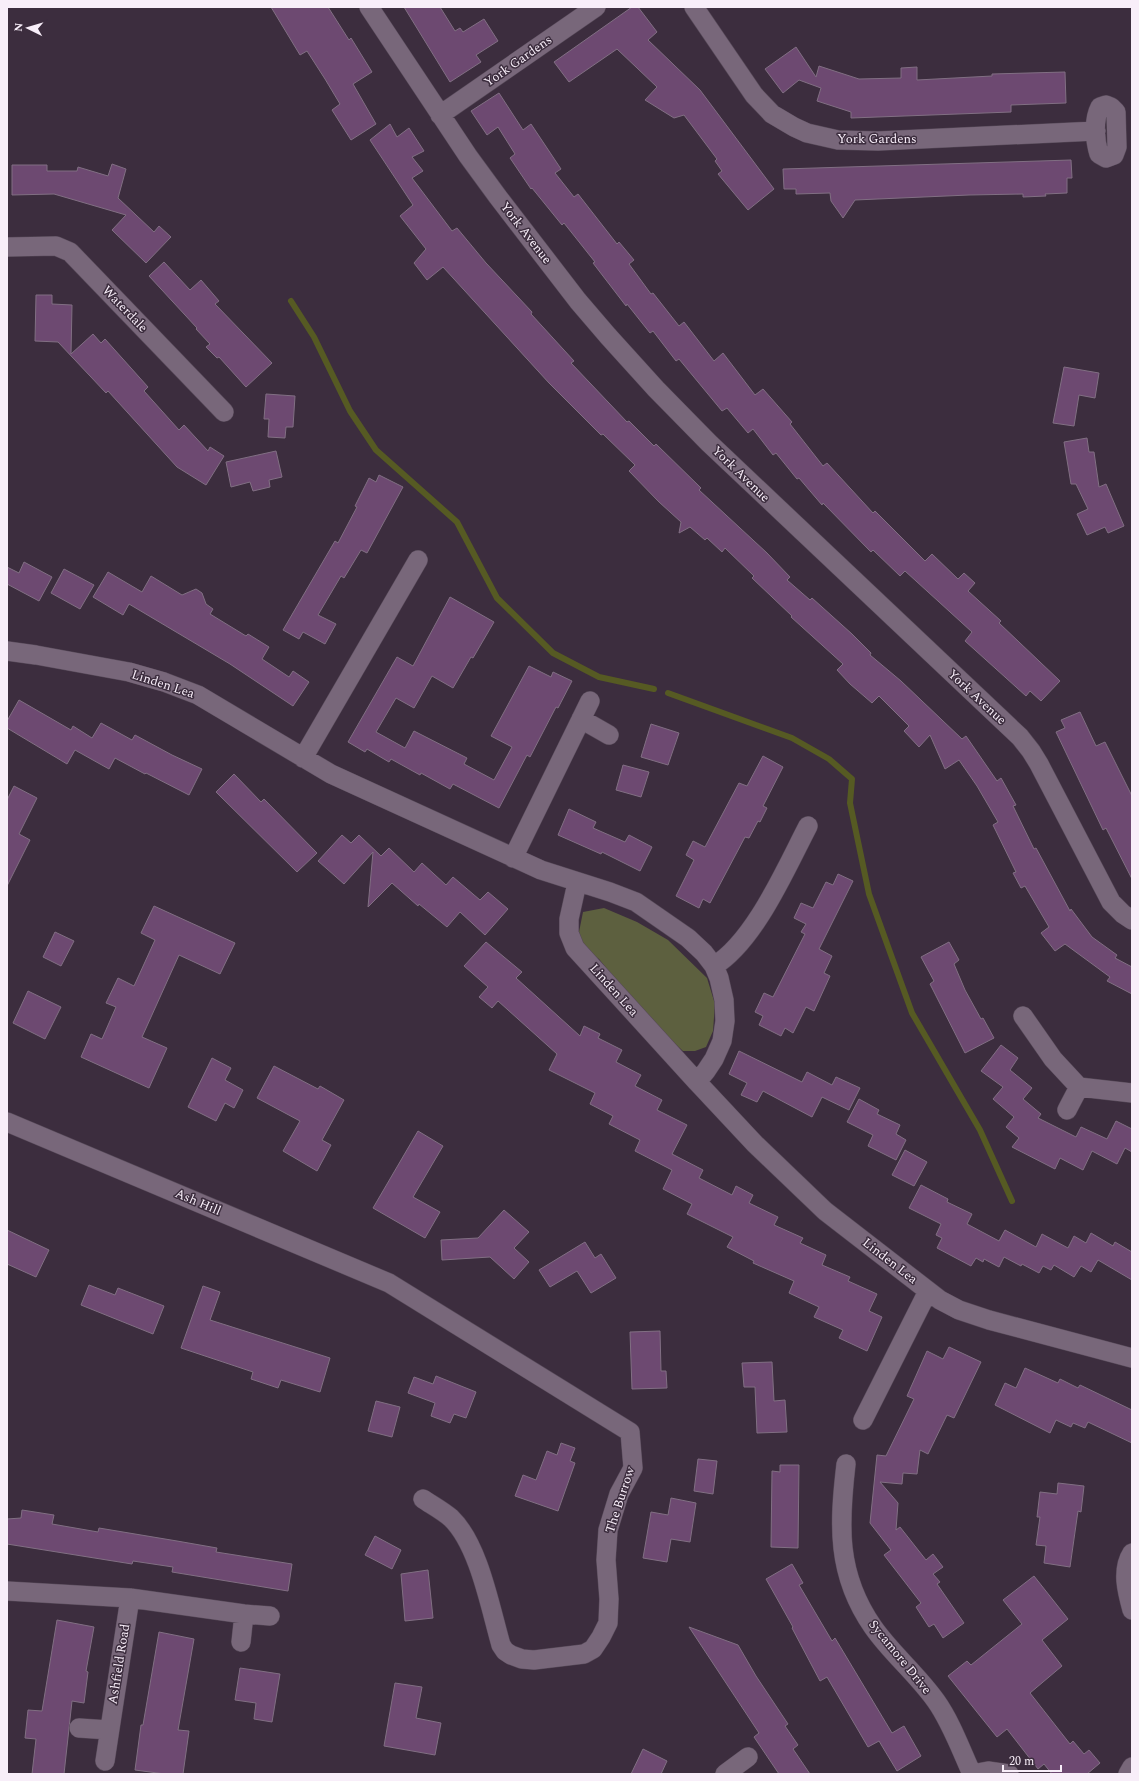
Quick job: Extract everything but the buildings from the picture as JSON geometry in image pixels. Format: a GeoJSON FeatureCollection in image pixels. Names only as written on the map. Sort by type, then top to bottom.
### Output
{"type":"FeatureCollection","features":[{"type":"Feature","properties":{"kind":"street","name":"York Avenue"},"geometry":{"type":"LineString","coordinates":[[369,7],[440,115],[498,197],[578,301],[656,389],[791,522],[1020,737],[1032,751],[1111,902],[1123,914],[1132,920]]}},
{"type":"Feature","properties":{"kind":"street","name":"York Gardens"},"geometry":{"type":"LineString","coordinates":[[440,115],[596,7]]}},
{"type":"Feature","properties":{"kind":"street","name":"York Gardens"},"geometry":{"type":"LineString","coordinates":[[694,7],[754,95],[772,114],[807,133],[838,140],[878,141],[1096,131]]}},
{"type":"Feature","properties":{"kind":"street","name":"Waterdale"},"geometry":{"type":"LineString","coordinates":[[7,247],[56,246],[70,252],[224,412]]}},
{"type":"Feature","properties":{"kind":"street"},"geometry":{"type":"LineString","coordinates":[[304,758],[418,560]]}},
{"type":"Feature","properties":{"kind":"street","name":"Linden Lea"},"geometry":{"type":"LineString","coordinates":[[7,651],[130,672],[164,682],[198,695],[331,774],[541,870],[636,902],[688,938],[704,952],[714,966],[719,978],[724,1000],[725,1021],[722,1041],[714,1059],[697,1082]]}},
{"type":"Feature","properties":{"kind":"street"},"geometry":{"type":"LineString","coordinates":[[513,858],[590,702]]}},
{"type":"Feature","properties":{"kind":"street"},"geometry":{"type":"LineString","coordinates":[[582,719],[609,735]]}},
{"type":"Feature","properties":{"kind":"street"},"geometry":{"type":"LineString","coordinates":[[714,966],[735,949],[750,932],[808,826]]}},
{"type":"Feature","properties":{"kind":"street","name":"Linden Lea"},"geometry":{"type":"LineString","coordinates":[[577,883],[568,919],[569,933],[576,948],[755,1144],[826,1211],[928,1291],[959,1310],[989,1320],[1132,1358]]}},
{"type":"Feature","properties":{"kind":"street"},"geometry":{"type":"LineString","coordinates":[[1023,1016],[1053,1059],[1079,1087],[1132,1093]]}},
{"type":"Feature","properties":{"kind":"street"},"geometry":{"type":"LineString","coordinates":[[1066,1110],[1079,1087]]}},
{"type":"Feature","properties":{"kind":"street","name":"Ash Hill"},"geometry":{"type":"LineString","coordinates":[[7,1122],[388,1283]]}},
{"type":"Feature","properties":{"kind":"street","name":"The Burrow"},"geometry":{"type":"LineString","coordinates":[[388,1283],[630,1432],[633,1468],[619,1494],[608,1530],[606,1560],[609,1599],[608,1623],[593,1650],[584,1654],[534,1660],[522,1659],[505,1651],[501,1645],[474,1552],[464,1534],[450,1518],[423,1499]]}},
{"type":"Feature","properties":{"kind":"street"},"geometry":{"type":"LineString","coordinates":[[863,1420],[928,1291]]}},
{"type":"Feature","properties":{"kind":"street","name":"Sycamore Drive"},"geometry":{"type":"LineString","coordinates":[[846,1464],[841,1528],[843,1553],[848,1575],[873,1627],[936,1701],[972,1774]]}},
{"type":"Feature","properties":{"kind":"street"},"geometry":{"type":"LineString","coordinates":[[1132,1553],[1129,1558],[1126,1576],[1127,1592],[1132,1610]]}},
{"type":"Feature","properties":{"kind":"street"},"geometry":{"type":"LineString","coordinates":[[7,1591],[130,1598],[244,1614],[270,1616]]}},
{"type":"Feature","properties":{"kind":"street","name":"Ashfield Road"},"geometry":{"type":"LineString","coordinates":[[105,1761],[130,1598]]}},
{"type":"Feature","properties":{"kind":"street"},"geometry":{"type":"LineString","coordinates":[[241,1642],[244,1614]]}},
{"type":"Feature","properties":{"kind":"street"},"geometry":{"type":"LineString","coordinates":[[79,1728],[109,1730]]}},
{"type":"Feature","properties":{"kind":"street"},"geometry":{"type":"LineString","coordinates":[[1128,1774],[1132,1767]]}},
{"type":"Feature","properties":{"kind":"street"},"geometry":{"type":"LineString","coordinates":[[972,1774],[988,1771],[1009,1774]]}},
{"type":"Feature","properties":{"kind":"green space"},"geometry":{"type":"Polygon","coordinates":[[[604,908],[637,922],[668,940],[707,978],[715,1004],[713,1031],[706,1047],[695,1051],[683,1051],[644,1015],[599,959],[585,949],[579,932],[583,912],[604,908]]]}},
{"type":"Feature","properties":{"kind":"waterway"},"geometry":{"type":"LineString","coordinates":[[291,301],[314,337],[350,411],[376,450],[457,522],[497,598],[553,653],[599,677],[654,689]]}},
{"type":"Feature","properties":{"kind":"waterway"},"geometry":{"type":"LineString","coordinates":[[668,693],[792,738],[829,759],[852,779],[850,803],[869,894],[912,1013],[980,1130],[1012,1201]]}}]}
